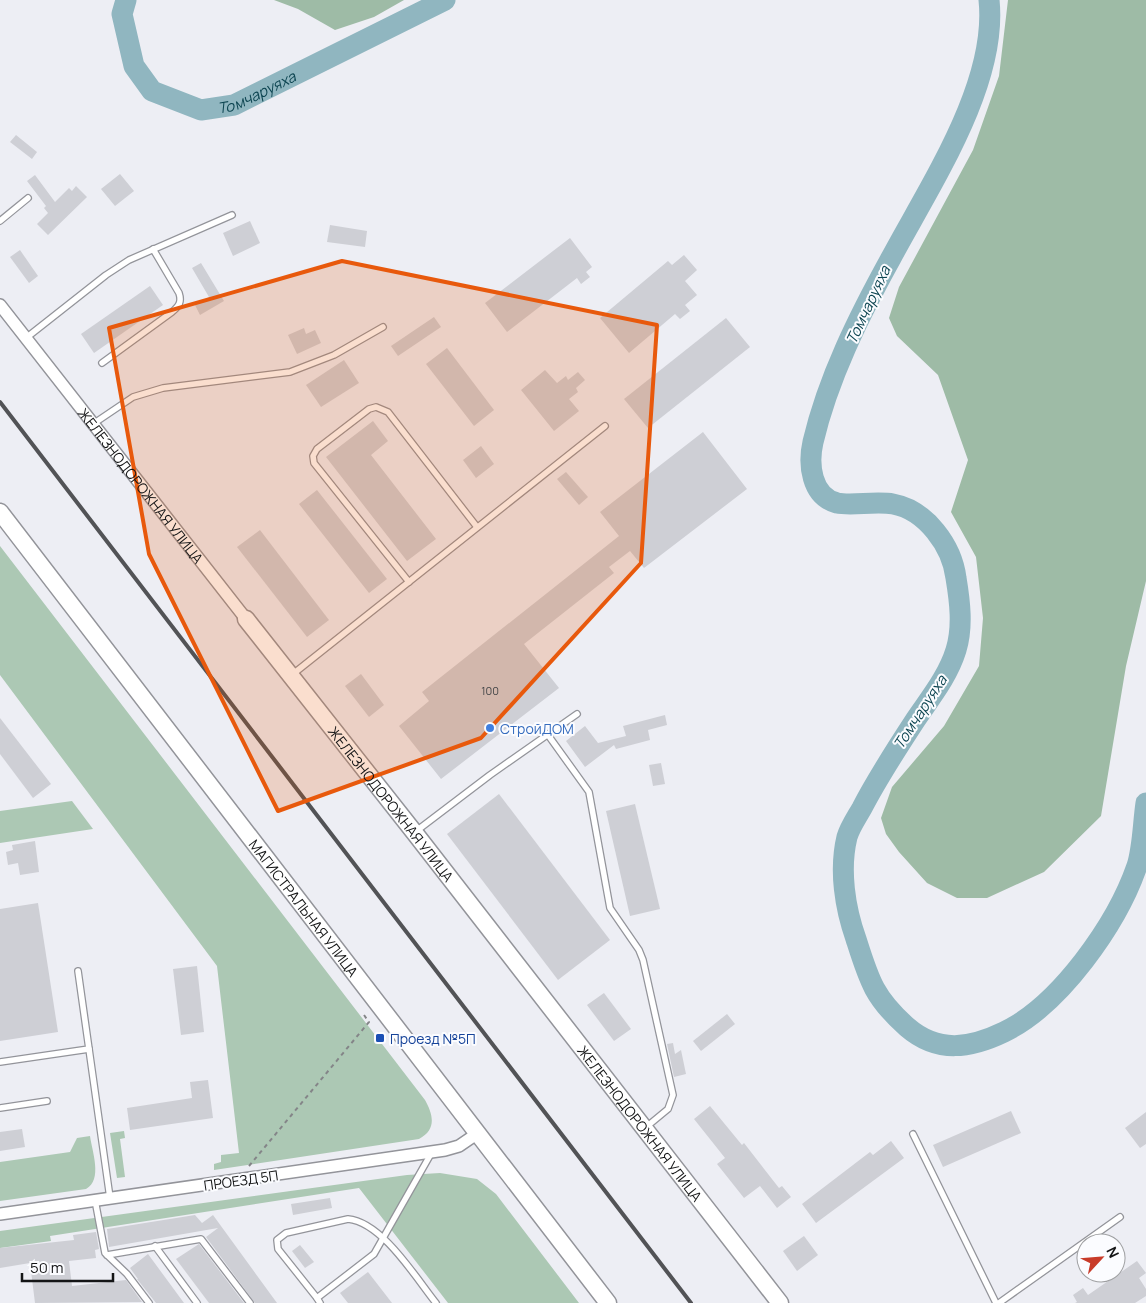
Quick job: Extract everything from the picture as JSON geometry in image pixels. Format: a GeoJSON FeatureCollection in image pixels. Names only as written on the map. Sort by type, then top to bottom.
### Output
{"type":"FeatureCollection","features":[{"type":"Feature","properties":{"kind":"main road","name":"МАГИСТРАЛЬНАЯ УЛИЦА"},"geometry":{"type":"LineString","coordinates":[[0,512],[608,1303]]}},
{"type":"Feature","properties":{"kind":"main road","name":"ЖЕЛЕЗНОДОРОЖНАЯ УЛИЦА"},"geometry":{"type":"LineString","coordinates":[[246,619],[780,1303]]}},
{"type":"Feature","properties":{"kind":"street","name":"ЖЕЛЕЗНОДОРОЖНАЯ УЛИЦА"},"geometry":{"type":"LineString","coordinates":[[0,305],[246,619]]}},
{"type":"Feature","properties":{"kind":"street","name":"ПРОЕЗД 5П"},"geometry":{"type":"LineString","coordinates":[[0,1214],[432,1152],[459,1146],[478,1133]]}},
{"type":"Feature","properties":{"kind":"lane"},"geometry":{"type":"LineString","coordinates":[[0,221],[28,198]]}},
{"type":"Feature","properties":{"kind":"lane"},"geometry":{"type":"LineString","coordinates":[[26,338],[106,274],[129,260],[232,215]]}},
{"type":"Feature","properties":{"kind":"lane"},"geometry":{"type":"LineString","coordinates":[[102,363],[178,307],[181,301],[179,293],[153,249]]}},
{"type":"Feature","properties":{"kind":"lane"},"geometry":{"type":"LineString","coordinates":[[93,424],[142,393],[163,388],[290,372],[334,355],[383,327]]}},
{"type":"Feature","properties":{"kind":"lane"},"geometry":{"type":"LineString","coordinates":[[409,582],[314,463],[313,456],[317,449],[369,409],[382,408],[388,412],[477,527]]}},
{"type":"Feature","properties":{"kind":"lane"},"geometry":{"type":"LineString","coordinates":[[291,676],[604,426]]}},
{"type":"Feature","properties":{"kind":"lane"},"geometry":{"type":"LineString","coordinates":[[414,832],[577,714]]}},
{"type":"Feature","properties":{"kind":"lane"},"geometry":{"type":"LineString","coordinates":[[548,735],[588,792],[610,908],[639,950],[643,960],[674,1095],[668,1109],[645,1128]]}},
{"type":"Feature","properties":{"kind":"lane"},"geometry":{"type":"LineString","coordinates":[[78,971],[110,1198]]}},
{"type":"Feature","properties":{"kind":"lane"},"geometry":{"type":"LineString","coordinates":[[0,1062],[89,1049]]}},
{"type":"Feature","properties":{"kind":"lane"},"geometry":{"type":"LineString","coordinates":[[0,1108],[47,1101]]}},
{"type":"Feature","properties":{"kind":"lane"},"geometry":{"type":"LineString","coordinates":[[913,1134],[998,1303],[1120,1217]]}},
{"type":"Feature","properties":{"kind":"lane"},"geometry":{"type":"LineString","coordinates":[[432,1152],[384,1238],[374,1254],[318,1301],[278,1249],[277,1240],[281,1236],[348,1219],[357,1221],[384,1238],[436,1303]]}},
{"type":"Feature","properties":{"kind":"lane"},"geometry":{"type":"LineString","coordinates":[[96,1200],[104,1250],[127,1274],[149,1303]]}},
{"type":"Feature","properties":{"kind":"lane"},"geometry":{"type":"LineString","coordinates":[[107,1255],[201,1239],[250,1303]]}},
{"type":"Feature","properties":{"kind":"lane"},"geometry":{"type":"LineString","coordinates":[[155,1246],[197,1303]]}},
{"type":"Feature","properties":{"kind":"path"},"geometry":{"type":"LineString","coordinates":[[238,1180],[369,1022],[364,1015]]}},
{"type":"Feature","properties":{"kind":"highlighted area"},"geometry":{"type":"Polygon","coordinates":[[[342,261],[657,325],[641,563],[481,738],[278,811],[149,554],[109,328],[342,261]]]}},
{"type":"Feature","properties":{"kind":"green space"},"geometry":{"type":"Polygon","coordinates":[[[274,0],[404,0],[374,17],[335,30],[298,9],[274,0]]]}},
{"type":"Feature","properties":{"kind":"green space"},"geometry":{"type":"Polygon","coordinates":[[[1008,0],[1146,0],[1146,581],[1126,666],[1101,816],[1044,872],[987,898],[957,898],[927,883],[899,852],[886,834],[881,818],[892,787],[944,726],[979,666],[983,618],[976,557],[951,512],[968,460],[938,375],[897,336],[889,318],[899,287],[973,150],[999,76],[1008,0]]]}},
{"type":"Feature","properties":{"kind":"green space"},"geometry":{"type":"Polygon","coordinates":[[[0,546],[425,1100],[432,1117],[432,1122],[425,1135],[419,1139],[214,1170],[214,1164],[221,1162],[221,1155],[239,1153],[217,966],[0,675],[0,546]]]}},
{"type":"Feature","properties":{"kind":"green space"},"geometry":{"type":"Polygon","coordinates":[[[72,801],[93,829],[0,843],[0,811],[72,801]]]}},
{"type":"Feature","properties":{"kind":"green space"},"geometry":{"type":"Polygon","coordinates":[[[124,1131],[125,1138],[120,1139],[125,1177],[117,1178],[110,1133],[124,1131]]]}},
{"type":"Feature","properties":{"kind":"green space"},"geometry":{"type":"Polygon","coordinates":[[[90,1136],[95,1172],[91,1185],[86,1189],[0,1201],[0,1162],[70,1152],[77,1138],[90,1136]]]}},
{"type":"Feature","properties":{"kind":"green space"},"geometry":{"type":"Polygon","coordinates":[[[440,1173],[477,1179],[496,1194],[579,1303],[448,1303],[359,1188],[50,1236],[51,1241],[0,1248],[0,1231],[407,1175],[440,1173]]]}},
{"type":"Feature","properties":{"kind":"building"},"geometry":{"type":"Polygon","coordinates":[[[16,135],[37,152],[32,159],[10,142],[16,135]]]}},
{"type":"Feature","properties":{"kind":"building"},"geometry":{"type":"Polygon","coordinates":[[[120,174],[134,191],[115,206],[101,189],[120,174]]]}},
{"type":"Feature","properties":{"kind":"building"},"geometry":{"type":"Polygon","coordinates":[[[35,175],[55,202],[69,188],[72,191],[76,186],[87,197],[48,235],[37,224],[48,213],[44,208],[46,206],[27,181],[35,175]]]}},
{"type":"Feature","properties":{"kind":"building"},"geometry":{"type":"Polygon","coordinates":[[[250,221],[260,243],[233,256],[223,233],[250,221]]]}},
{"type":"Feature","properties":{"kind":"building"},"geometry":{"type":"Polygon","coordinates":[[[330,225],[367,231],[365,247],[327,242],[330,225]]]}},
{"type":"Feature","properties":{"kind":"building"},"geometry":{"type":"Polygon","coordinates":[[[570,238],[592,267],[586,272],[590,277],[581,284],[577,278],[507,332],[485,303],[570,238]]]}},
{"type":"Feature","properties":{"kind":"building"},"geometry":{"type":"Polygon","coordinates":[[[20,250],[38,276],[29,283],[10,257],[20,250]]]}},
{"type":"Feature","properties":{"kind":"building"},"geometry":{"type":"Polygon","coordinates":[[[684,255],[697,270],[685,281],[697,295],[685,305],[690,311],[680,319],[675,314],[629,353],[600,318],[668,261],[672,265],[684,255]]]}},
{"type":"Feature","properties":{"kind":"building"},"geometry":{"type":"Polygon","coordinates":[[[201,263],[224,301],[200,315],[195,305],[209,297],[192,268],[201,263]]]}},
{"type":"Feature","properties":{"kind":"building"},"geometry":{"type":"Polygon","coordinates":[[[150,286],[163,305],[94,353],[81,334],[150,286]]]}},
{"type":"Feature","properties":{"kind":"building"},"geometry":{"type":"Polygon","coordinates":[[[434,317],[441,327],[398,356],[391,346],[434,317]]]}},
{"type":"Feature","properties":{"kind":"building"},"geometry":{"type":"Polygon","coordinates":[[[726,318],[750,347],[648,428],[624,399],[726,318]]]}},
{"type":"Feature","properties":{"kind":"building"},"geometry":{"type":"Polygon","coordinates":[[[304,328],[306,334],[315,330],[321,343],[297,354],[288,335],[304,328]]]}},
{"type":"Feature","properties":{"kind":"building"},"geometry":{"type":"Polygon","coordinates":[[[447,348],[494,410],[474,426],[426,364],[447,348]]]}},
{"type":"Feature","properties":{"kind":"building"},"geometry":{"type":"Polygon","coordinates":[[[344,360],[359,383],[321,407],[306,385],[344,360]]]}},
{"type":"Feature","properties":{"kind":"building"},"geometry":{"type":"Polygon","coordinates":[[[545,370],[557,383],[566,376],[568,380],[578,372],[585,380],[576,388],[578,392],[569,399],[579,411],[554,431],[521,390],[545,370]]]}},
{"type":"Feature","properties":{"kind":"building"},"geometry":{"type":"Polygon","coordinates":[[[373,421],[388,441],[371,455],[436,539],[407,561],[326,457],[373,421]]]}},
{"type":"Feature","properties":{"kind":"building"},"geometry":{"type":"Polygon","coordinates":[[[703,432],[747,489],[644,568],[630,551],[609,567],[614,573],[524,644],[559,688],[441,779],[399,726],[429,701],[422,692],[619,536],[600,512],[703,432]]]}},
{"type":"Feature","properties":{"kind":"building"},"geometry":{"type":"Polygon","coordinates":[[[481,446],[494,464],[476,478],[463,460],[481,446]]]}},
{"type":"Feature","properties":{"kind":"building"},"geometry":{"type":"Polygon","coordinates":[[[566,472],[588,497],[579,505],[557,479],[566,472]]]}},
{"type":"Feature","properties":{"kind":"building"},"geometry":{"type":"Polygon","coordinates":[[[317,490],[387,579],[369,593],[299,504],[317,490]]]}},
{"type":"Feature","properties":{"kind":"building"},"geometry":{"type":"Polygon","coordinates":[[[260,530],[329,620],[307,637],[237,547],[260,530]]]}},
{"type":"Feature","properties":{"kind":"building"},"geometry":{"type":"Polygon","coordinates":[[[361,674],[384,705],[369,717],[345,686],[361,674]]]}},
{"type":"Feature","properties":{"kind":"building"},"geometry":{"type":"Polygon","coordinates":[[[665,715],[667,725],[648,730],[650,740],[616,749],[614,745],[585,767],[566,741],[585,726],[598,743],[626,736],[623,726],[665,715]]]}},
{"type":"Feature","properties":{"kind":"building"},"geometry":{"type":"Polygon","coordinates":[[[0,718],[51,784],[33,798],[0,754],[0,718]]]}},
{"type":"Feature","properties":{"kind":"building"},"geometry":{"type":"Polygon","coordinates":[[[661,763],[665,784],[653,786],[649,765],[661,763]]]}},
{"type":"Feature","properties":{"kind":"building"},"geometry":{"type":"Polygon","coordinates":[[[499,794],[610,940],[558,980],[447,834],[499,794]]]}},
{"type":"Feature","properties":{"kind":"building"},"geometry":{"type":"Polygon","coordinates":[[[635,804],[660,909],[630,916],[606,811],[635,804]]]}},
{"type":"Feature","properties":{"kind":"building"},"geometry":{"type":"Polygon","coordinates":[[[35,841],[39,872],[20,875],[18,863],[8,865],[6,852],[13,850],[12,845],[35,841]]]}},
{"type":"Feature","properties":{"kind":"building"},"geometry":{"type":"Polygon","coordinates":[[[38,903],[58,1032],[0,1041],[0,909],[38,903]]]}},
{"type":"Feature","properties":{"kind":"building"},"geometry":{"type":"Polygon","coordinates":[[[197,966],[204,1032],[181,1035],[173,969],[197,966]]]}},
{"type":"Feature","properties":{"kind":"building"},"geometry":{"type":"Polygon","coordinates":[[[604,993],[631,1029],[614,1041],[587,1005],[604,993]]]}},
{"type":"Feature","properties":{"kind":"building"},"geometry":{"type":"Polygon","coordinates":[[[727,1014],[735,1024],[701,1051],[693,1041],[727,1014]]]}},
{"type":"Feature","properties":{"kind":"building"},"geometry":{"type":"Polygon","coordinates":[[[673,1043],[675,1054],[681,1050],[686,1074],[674,1077],[667,1044],[673,1043]]]}},
{"type":"Feature","properties":{"kind":"building"},"geometry":{"type":"Polygon","coordinates":[[[208,1080],[213,1118],[130,1130],[127,1108],[192,1098],[190,1082],[208,1080]]]}},
{"type":"Feature","properties":{"kind":"building"},"geometry":{"type":"Polygon","coordinates":[[[710,1106],[742,1145],[744,1143],[779,1188],[782,1186],[791,1197],[777,1208],[760,1186],[744,1198],[717,1164],[725,1158],[694,1119],[710,1106]]]}},
{"type":"Feature","properties":{"kind":"building"},"geometry":{"type":"Polygon","coordinates":[[[1011,1111],[1021,1133],[943,1167],[933,1145],[1011,1111]]]}},
{"type":"Feature","properties":{"kind":"building"},"geometry":{"type":"Polygon","coordinates":[[[1146,1112],[1146,1144],[1140,1148],[1125,1128],[1146,1112]]]}},
{"type":"Feature","properties":{"kind":"building"},"geometry":{"type":"Polygon","coordinates":[[[22,1129],[25,1147],[0,1151],[0,1132],[22,1129]]]}},
{"type":"Feature","properties":{"kind":"building"},"geometry":{"type":"Polygon","coordinates":[[[891,1141],[904,1158],[816,1223],[802,1204],[870,1152],[873,1155],[891,1141]]]}},
{"type":"Feature","properties":{"kind":"building"},"geometry":{"type":"Polygon","coordinates":[[[330,1198],[332,1208],[293,1215],[291,1204],[330,1198]]]}},
{"type":"Feature","properties":{"kind":"building"},"geometry":{"type":"Polygon","coordinates":[[[195,1215],[202,1223],[213,1215],[277,1303],[255,1303],[206,1237],[218,1228],[109,1247],[107,1229],[195,1215]]]}},
{"type":"Feature","properties":{"kind":"building"},"geometry":{"type":"Polygon","coordinates":[[[96,1232],[99,1249],[95,1250],[96,1258],[69,1261],[72,1286],[126,1280],[142,1302],[35,1303],[30,1263],[0,1268],[0,1248],[74,1240],[73,1235],[96,1232]]]}},
{"type":"Feature","properties":{"kind":"building"},"geometry":{"type":"Polygon","coordinates":[[[804,1236],[818,1255],[797,1271],[783,1251],[804,1236]]]}},
{"type":"Feature","properties":{"kind":"building"},"geometry":{"type":"Polygon","coordinates":[[[199,1244],[244,1303],[209,1303],[176,1259],[199,1244]]]}},
{"type":"Feature","properties":{"kind":"building"},"geometry":{"type":"Polygon","coordinates":[[[300,1245],[314,1262],[305,1268],[292,1251],[300,1245]]]}},
{"type":"Feature","properties":{"kind":"building"},"geometry":{"type":"Polygon","coordinates":[[[148,1254],[184,1303],[156,1303],[137,1279],[130,1268],[148,1254]]]}},
{"type":"Feature","properties":{"kind":"building"},"geometry":{"type":"Polygon","coordinates":[[[1137,1261],[1146,1273],[1139,1278],[1146,1289],[1146,1296],[1135,1303],[1075,1303],[1077,1302],[1073,1295],[1083,1288],[1088,1295],[1105,1283],[1126,1283],[1126,1269],[1137,1261]]]}},
{"type":"Feature","properties":{"kind":"building"},"geometry":{"type":"Polygon","coordinates":[[[368,1272],[392,1303],[348,1303],[340,1293],[368,1272]]]}},
{"type":"Feature","properties":{"kind":"waterway","name":"Томчаруяха"},"geometry":{"type":"LineString","coordinates":[[126,0],[122,14],[134,66],[152,91],[201,110],[234,105],[445,0]]}},
{"type":"Feature","properties":{"kind":"waterway","name":"Томчаруяха"},"geometry":{"type":"LineString","coordinates":[[989,0],[989,32],[983,65],[972,99],[942,166],[856,325],[827,394],[813,442],[811,460],[813,478],[822,494],[828,499],[843,504],[893,504],[905,508],[926,522],[943,542],[949,554],[959,596],[960,632],[953,660],[939,686],[875,785],[847,837],[843,862],[846,902],[852,927],[869,977],[887,1007],[919,1036],[943,1045],[955,1046],[979,1042],[1004,1032],[1046,1003],[1084,961],[1116,913],[1128,889],[1139,859],[1146,803]]}},
{"type":"Feature","properties":{"kind":"railway"},"geometry":{"type":"LineString","coordinates":[[0,402],[691,1303]]}},
{"type":"Feature","properties":{"kind":"place","name":"СтройДОМ"},"geometry":{"type":"Point","coordinates":[490,728]}},
{"type":"Feature","properties":{"kind":"place","name":"Проезд №5П"},"geometry":{"type":"Point","coordinates":[380,1038]}}]}
